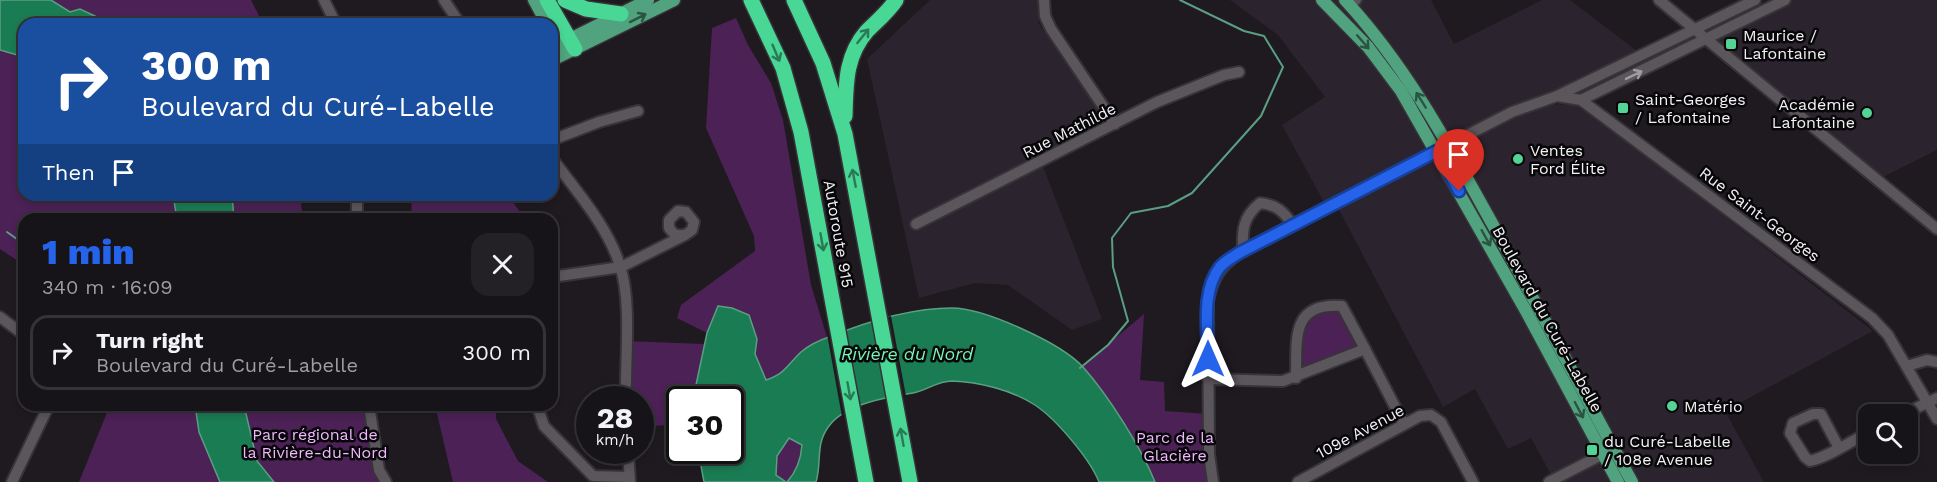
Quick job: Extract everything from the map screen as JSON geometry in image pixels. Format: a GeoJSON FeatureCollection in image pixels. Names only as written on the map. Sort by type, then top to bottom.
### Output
{"type":"FeatureCollection","features":[{"type":"Feature","properties":{"kind":"highway"},"geometry":{"type":"LineString","coordinates":[[547,0],[553,18]]}},
{"type":"Feature","properties":{"kind":"highway"},"geometry":{"type":"LineString","coordinates":[[565,0],[586,9],[621,14]]}},
{"type":"Feature","properties":{"kind":"highway","name":"Autoroute 915"},"geometry":{"type":"LineString","coordinates":[[751,0],[778,57],[796,110],[866,482]]}},
{"type":"Feature","properties":{"kind":"highway","name":"Autoroute 915"},"geometry":{"type":"LineString","coordinates":[[794,0],[823,63],[845,134],[910,482]]}},
{"type":"Feature","properties":{"kind":"highway"},"geometry":{"type":"LineString","coordinates":[[845,134],[846,81],[851,56],[863,36],[896,0]]}},
{"type":"Feature","properties":{"kind":"main road"},"geometry":{"type":"LineString","coordinates":[[534,0],[544,18]]}},
{"type":"Feature","properties":{"kind":"main road"},"geometry":{"type":"LineString","coordinates":[[562,49],[648,0]]}},
{"type":"Feature","properties":{"kind":"main road"},"geometry":{"type":"LineString","coordinates":[[562,49],[674,0]]}},
{"type":"Feature","properties":{"kind":"main road","name":"Boulevard du Curé-Labelle"},"geometry":{"type":"LineString","coordinates":[[1322,0],[1368,47],[1401,91],[1532,308]]}},
{"type":"Feature","properties":{"kind":"main road","name":"Boulevard du Curé-Labelle"},"geometry":{"type":"LineString","coordinates":[[1345,0],[1373,30],[1412,84],[1449,144],[1608,451],[1632,482]]}},
{"type":"Feature","properties":{"kind":"main road"},"geometry":{"type":"LineString","coordinates":[[1355,0],[1373,30]]}},
{"type":"Feature","properties":{"kind":"main road","name":"Boulevard du Curé-Labelle"},"geometry":{"type":"LineString","coordinates":[[1608,451],[1618,482]]}},
{"type":"Feature","properties":{"kind":"street"},"geometry":{"type":"LineString","coordinates":[[324,0],[333,18]]}},
{"type":"Feature","properties":{"kind":"street"},"geometry":{"type":"LineString","coordinates":[[444,0],[456,18]]}},
{"type":"Feature","properties":{"kind":"street"},"geometry":{"type":"LineString","coordinates":[[1044,0],[1045,16],[1051,29],[1115,124]]}},
{"type":"Feature","properties":{"kind":"street"},"geometry":{"type":"LineString","coordinates":[[1659,0],[1937,229]]}},
{"type":"Feature","properties":{"kind":"street"},"geometry":{"type":"LineString","coordinates":[[1213,482],[1209,454],[1208,300],[1212,283],[1221,266],[1293,225],[1512,112],[1557,96],[1755,0]]}},
{"type":"Feature","properties":{"kind":"street"},"geometry":{"type":"LineString","coordinates":[[1557,96],[1581,100],[1785,0]]}},
{"type":"Feature","properties":{"kind":"street","name":"Rue Mathilde"},"geometry":{"type":"LineString","coordinates":[[916,224],[1157,102],[1224,75],[1239,72]]}},
{"type":"Feature","properties":{"kind":"street","name":"Rue Saint-Georges"},"geometry":{"type":"LineString","coordinates":[[1581,100],[1872,318],[1888,335],[1932,400],[1937,419]]}},
{"type":"Feature","properties":{"kind":"street"},"geometry":{"type":"LineString","coordinates":[[558,138],[599,122],[638,111]]}},
{"type":"Feature","properties":{"kind":"street"},"geometry":{"type":"LineString","coordinates":[[558,166],[595,217],[621,267],[626,319],[626,386]]}},
{"type":"Feature","properties":{"kind":"street"},"geometry":{"type":"LineString","coordinates":[[1244,251],[1242,229],[1249,212],[1260,203],[1273,204],[1293,225]]}},
{"type":"Feature","properties":{"kind":"street"},"geometry":{"type":"LineString","coordinates":[[558,276],[621,267],[685,236]]}},
{"type":"Feature","properties":{"kind":"street"},"geometry":{"type":"LineString","coordinates":[[1296,378],[1297,328],[1304,315],[1329,305],[1342,306],[1404,424]]}},
{"type":"Feature","properties":{"kind":"street"},"geometry":{"type":"LineString","coordinates":[[0,317],[18,330]]}},
{"type":"Feature","properties":{"kind":"street"},"geometry":{"type":"LineString","coordinates":[[1208,379],[1283,381],[1296,378],[1365,349]]}},
{"type":"Feature","properties":{"kind":"street"},"geometry":{"type":"LineString","coordinates":[[1907,366],[1927,360],[1937,362]]}},
{"type":"Feature","properties":{"kind":"street"},"geometry":{"type":"LineString","coordinates":[[1918,407],[1932,400]]}},
{"type":"Feature","properties":{"kind":"street"},"geometry":{"type":"LineString","coordinates":[[12,482],[46,411]]}},
{"type":"Feature","properties":{"kind":"street"},"geometry":{"type":"LineString","coordinates":[[370,411],[379,470],[386,482]]}},
{"type":"Feature","properties":{"kind":"street"},"geometry":{"type":"LineString","coordinates":[[539,411],[544,426],[593,476],[629,479],[628,464]]}},
{"type":"Feature","properties":{"kind":"street"},"geometry":{"type":"LineString","coordinates":[[1839,448],[1821,414],[1813,414],[1793,423],[1790,433],[1805,457],[1810,460],[1839,448],[1858,438]]}},
{"type":"Feature","properties":{"kind":"street","name":"109e Avenue"},"geometry":{"type":"LineString","coordinates":[[1298,482],[1404,424],[1420,416],[1431,415],[1441,422],[1473,482]]}},
{"type":"Feature","properties":{"kind":"street"},"geometry":{"type":"LineString","coordinates":[[1549,482],[1608,451]]}},
{"type":"Feature","properties":{"kind":"shaded area"},"geometry":{"type":"Polygon","coordinates":[[[930,0],[1037,0],[1039,24],[1101,114],[1093,128],[1039,156],[1102,319],[1072,330],[1008,285],[975,283],[919,298],[867,59],[930,0]]]}},
{"type":"Feature","properties":{"kind":"shaded area"},"geometry":{"type":"Polygon","coordinates":[[[1230,0],[1355,0],[1357,3],[1362,0],[1431,0],[1454,44],[1542,0],[1570,0],[1637,51],[1327,208],[1282,125],[1325,97],[1278,35],[1230,0]]]}},
{"type":"Feature","properties":{"kind":"shaded area","name":"Académie Lafontaine"},"geometry":{"type":"Polygon","coordinates":[[[1785,0],[1937,0],[1937,150],[1877,180],[1708,39],[1785,0]]]}},
{"type":"Feature","properties":{"kind":"shaded area"},"geometry":{"type":"Polygon","coordinates":[[[1558,104],[1581,106],[1873,331],[1725,411],[1764,482],[1634,482],[1452,147],[1535,108],[1558,104]]]}},
{"type":"Feature","properties":{"kind":"shaded area"},"geometry":{"type":"Polygon","coordinates":[[[1438,155],[1613,482],[1555,482],[1531,438],[1508,449],[1475,389],[1443,407],[1337,206],[1438,155]]]}},
{"type":"Feature","properties":{"kind":"green space"},"geometry":{"type":"Polygon","coordinates":[[[51,0],[251,0],[260,18],[99,18],[80,9],[70,12],[51,0]]]}},
{"type":"Feature","properties":{"kind":"green space"},"geometry":{"type":"Polygon","coordinates":[[[736,18],[748,45],[771,83],[783,120],[811,285],[827,337],[802,351],[779,376],[766,380],[755,354],[757,339],[719,306],[707,333],[677,318],[681,305],[755,251],[754,236],[706,128],[712,28],[736,18]]]}},
{"type":"Feature","properties":{"kind":"green space"},"geometry":{"type":"Polygon","coordinates":[[[0,50],[18,55],[18,201],[174,201],[176,213],[18,213],[18,261],[0,249],[0,50]]]}},
{"type":"Feature","properties":{"kind":"green space"},"geometry":{"type":"Polygon","coordinates":[[[232,201],[301,201],[302,213],[234,213],[232,201]]]}},
{"type":"Feature","properties":{"kind":"green space"},"geometry":{"type":"Polygon","coordinates":[[[411,201],[512,201],[521,213],[412,213],[411,201]]]}},
{"type":"Feature","properties":{"kind":"green space"},"geometry":{"type":"Polygon","coordinates":[[[1342,306],[1365,349],[1296,378],[1304,315],[1342,306]]]}},
{"type":"Feature","properties":{"kind":"green space","name":"Parc de la Glacière"},"geometry":{"type":"Polygon","coordinates":[[[1144,314],[1140,380],[1164,382],[1165,411],[1209,414],[1213,482],[1155,482],[1128,429],[1082,366],[1144,314]]]}},
{"type":"Feature","properties":{"kind":"green space"},"geometry":{"type":"Polygon","coordinates":[[[626,341],[705,344],[696,386],[666,386],[666,425],[654,426],[654,386],[626,386],[626,341]]]}},
{"type":"Feature","properties":{"kind":"green space","name":"Parc régional de la Rivière-du-Nord"},"geometry":{"type":"Polygon","coordinates":[[[108,411],[196,411],[199,432],[220,482],[79,482],[108,411]]]}},
{"type":"Feature","properties":{"kind":"green space","name":"Parc régional de la Rivière-du-Nord"},"geometry":{"type":"Polygon","coordinates":[[[245,411],[370,411],[386,482],[274,482],[257,461],[245,411]]]}},
{"type":"Feature","properties":{"kind":"green space"},"geometry":{"type":"Polygon","coordinates":[[[436,411],[496,411],[496,419],[518,461],[548,482],[453,482],[436,411]]]}},
{"type":"Feature","properties":{"kind":"green space"},"geometry":{"type":"Polygon","coordinates":[[[788,438],[802,445],[798,466],[786,482],[776,476],[777,456],[788,438]]]}},
{"type":"Feature","properties":{"kind":"water"},"geometry":{"type":"Polygon","coordinates":[[[0,0],[51,0],[70,12],[80,9],[99,18],[18,18],[18,55],[0,50],[0,0]]]}},
{"type":"Feature","properties":{"kind":"water"},"geometry":{"type":"Polygon","coordinates":[[[174,201],[232,201],[234,213],[176,213],[174,201]]]}},
{"type":"Feature","properties":{"kind":"water","name":"Rivière du Nord"},"geometry":{"type":"Polygon","coordinates":[[[718,306],[732,308],[749,315],[757,339],[755,354],[766,380],[782,372],[801,352],[814,343],[889,317],[921,310],[952,308],[1002,320],[1058,348],[1083,367],[1123,422],[1155,482],[1099,482],[1072,440],[1035,405],[995,388],[952,381],[918,392],[867,403],[836,418],[825,433],[820,446],[816,482],[787,482],[798,465],[802,445],[789,438],[777,456],[776,475],[786,482],[704,482],[701,464],[744,464],[744,386],[696,386],[707,333],[718,306]]]}},
{"type":"Feature","properties":{"kind":"water"},"geometry":{"type":"Polygon","coordinates":[[[196,411],[245,411],[257,461],[274,482],[220,482],[199,432],[196,411]]]}},
{"type":"Feature","properties":{"kind":"pier"},"geometry":{"type":"Polygon","coordinates":[[[891,316],[906,396],[889,399],[880,318],[891,316]]]}},
{"type":"Feature","properties":{"kind":"pier"},"geometry":{"type":"Polygon","coordinates":[[[844,329],[850,414],[842,417],[827,334],[844,329]]]}},
{"type":"Feature","properties":{"kind":"waterway"},"geometry":{"type":"LineString","coordinates":[[1080,368],[1108,345],[1128,321],[1113,267],[1112,238],[1131,213],[1168,206],[1192,193],[1261,116],[1283,67],[1264,36],[1244,31],[1180,0]]}},
{"type":"Feature","properties":{"kind":"waterway","name":"Rivière du Nord"},"geometry":{"type":"LineString","coordinates":[[7,232],[18,240]]}},
{"type":"Feature","properties":{"kind":"place","name":"Maurice / Lafontaine"},"geometry":{"type":"Point","coordinates":[1731,44]}},
{"type":"Feature","properties":{"kind":"place","name":"Saint-Georges / Lafontaine"},"geometry":{"type":"Point","coordinates":[1623,108]}},
{"type":"Feature","properties":{"kind":"place","name":"Académie Lafontaine"},"geometry":{"type":"Point","coordinates":[1867,113]}},
{"type":"Feature","properties":{"kind":"place","name":"Ventes Ford Élite"},"geometry":{"type":"Point","coordinates":[1518,159]}},
{"type":"Feature","properties":{"kind":"place","name":"Matério"},"geometry":{"type":"Point","coordinates":[1672,406]}},
{"type":"Feature","properties":{"kind":"place","name":"du Curé-Labelle / 108e Avenue"},"geometry":{"type":"Point","coordinates":[1592,450]}},
{"type":"Feature","properties":{"kind":"route"},"geometry":{"type":"LineString","coordinates":[[1208,359],[1208,300],[1212,283],[1221,266],[1239,253],[1437,151],[1459,191]]}}]}
